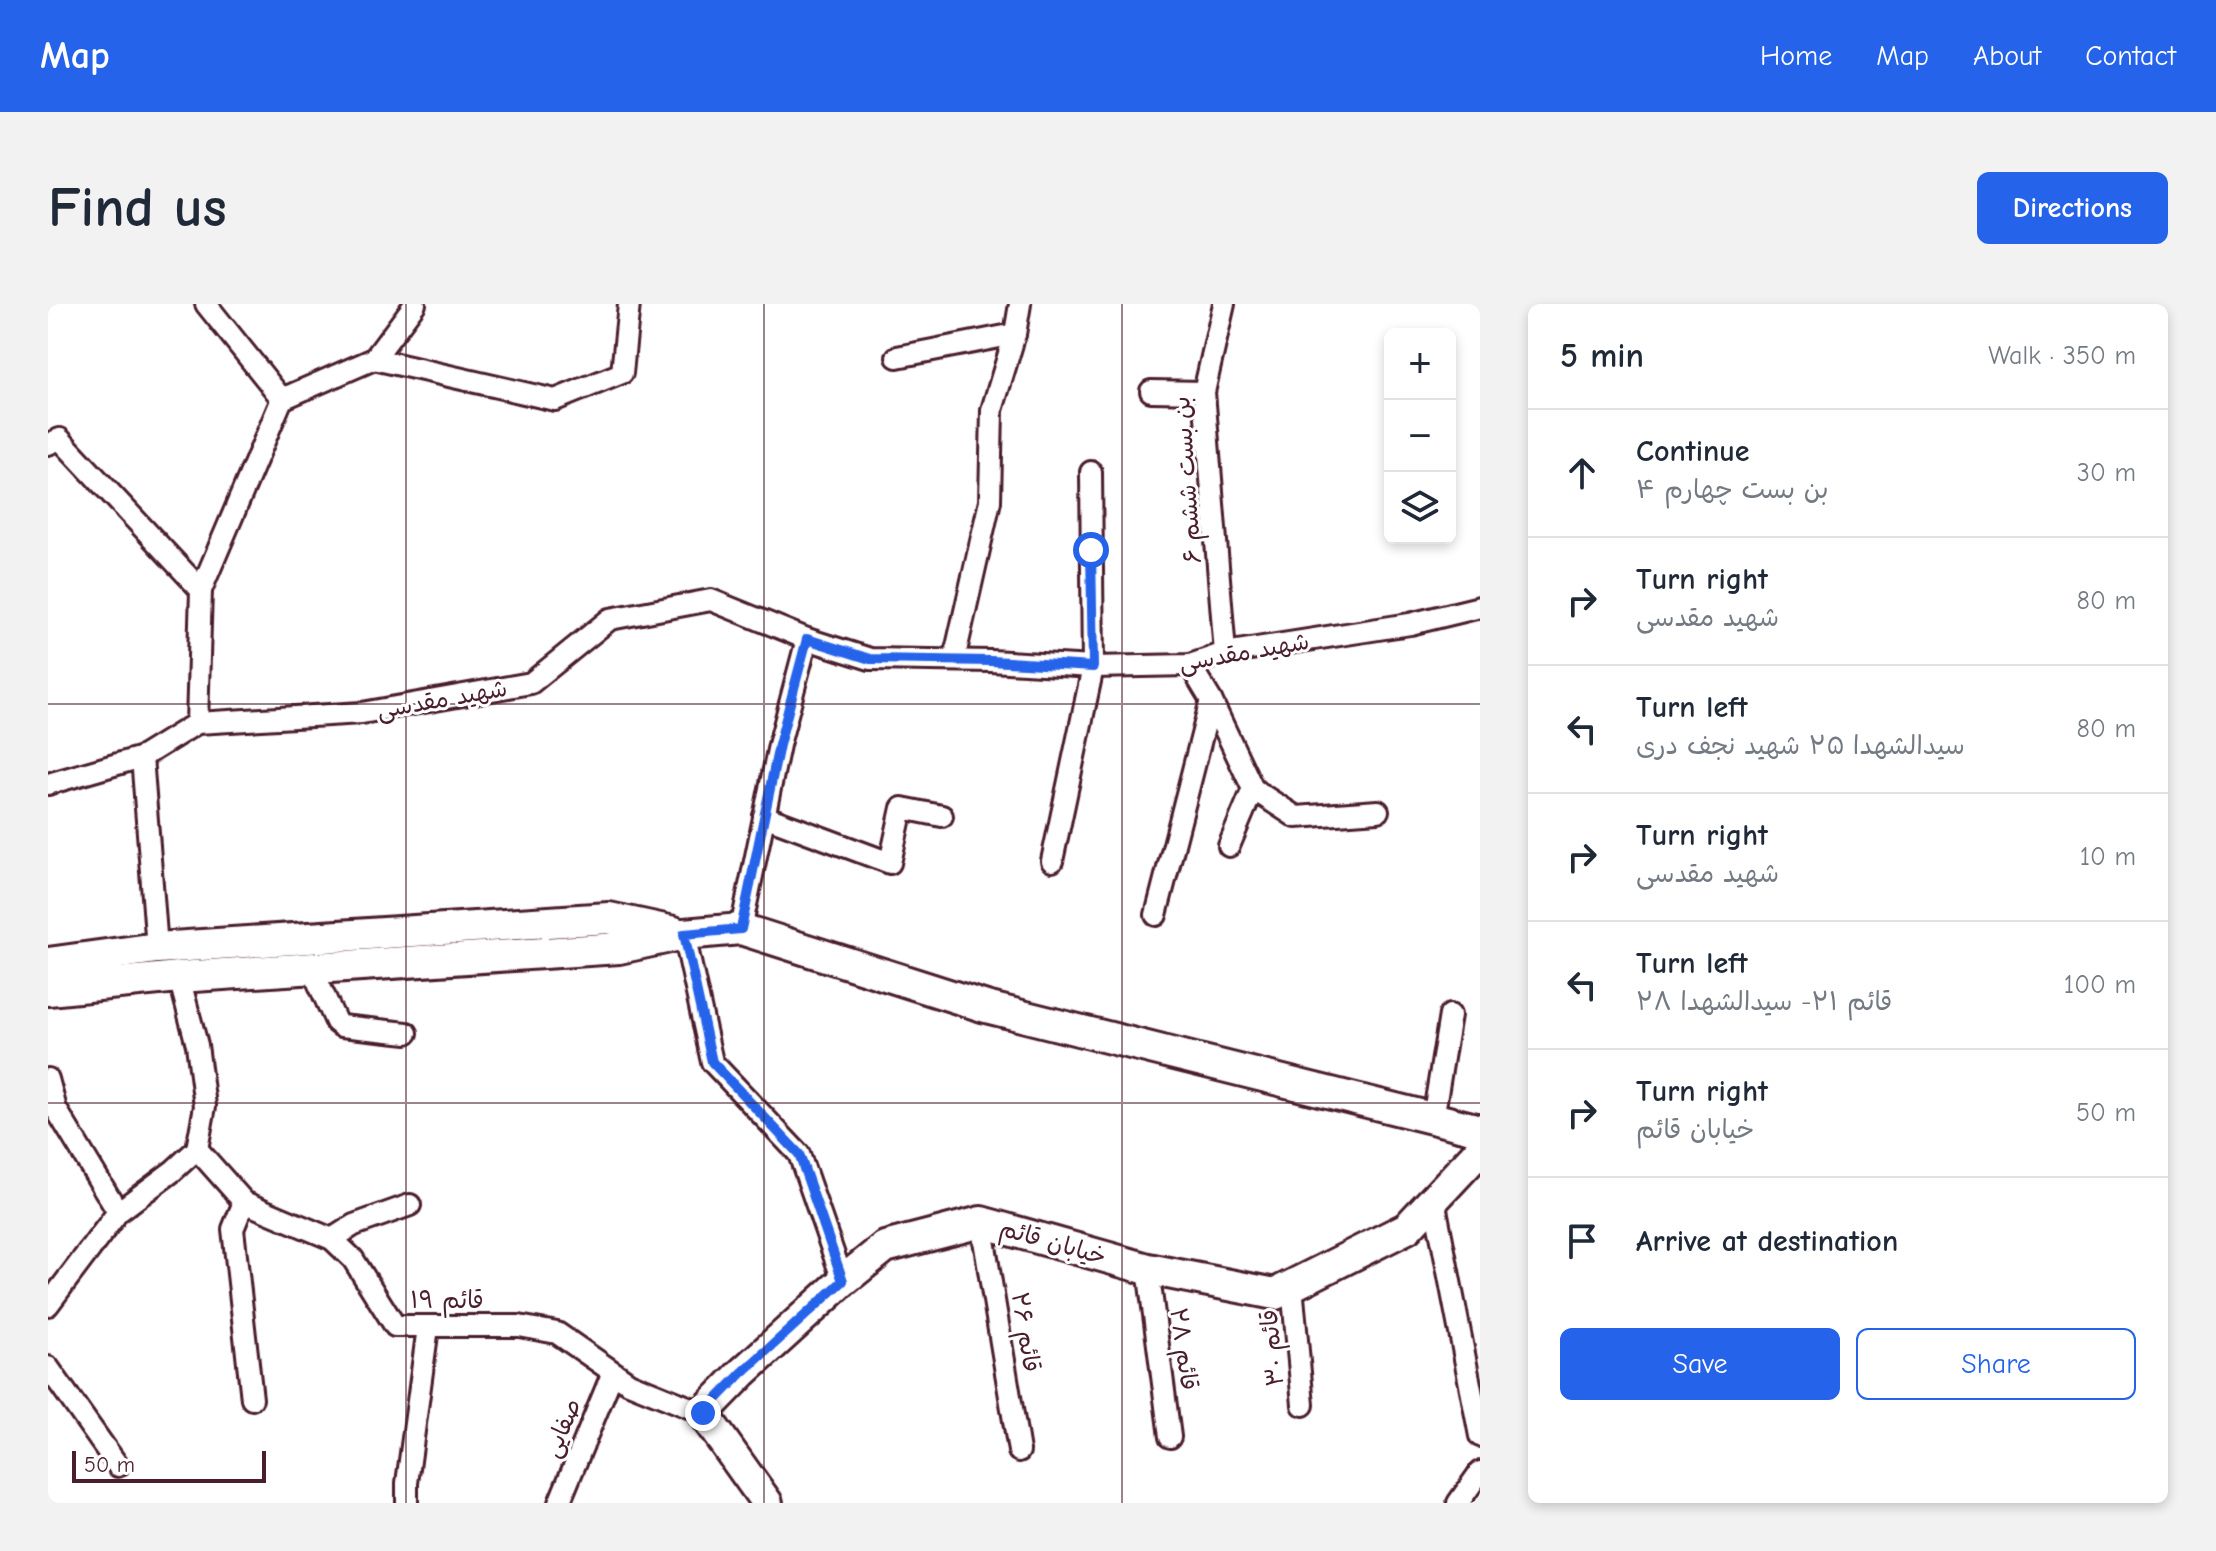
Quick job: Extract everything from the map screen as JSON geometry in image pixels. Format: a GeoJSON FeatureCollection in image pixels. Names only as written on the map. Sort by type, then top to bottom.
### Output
{"type":"FeatureCollection","features":[{"type":"Feature","properties":{"kind":"street"},"geometry":{"type":"LineString","coordinates":[[206,304],[282,399]]}},
{"type":"Feature","properties":{"kind":"street"},"geometry":{"type":"LineString","coordinates":[[197,723],[201,590],[282,399],[374,359],[415,304]]}},
{"type":"Feature","properties":{"kind":"street"},"geometry":{"type":"LineString","coordinates":[[374,359],[555,400],[622,373],[629,304]]}},
{"type":"Feature","properties":{"kind":"street"},"geometry":{"type":"LineString","coordinates":[[954,660],[990,501],[992,410],[1015,334],[1020,304]]}},
{"type":"Feature","properties":{"kind":"street","name":"بن بست ششم ۶"},"geometry":{"type":"LineString","coordinates":[[1224,304],[1204,392],[1225,653]]}},
{"type":"Feature","properties":{"kind":"street"},"geometry":{"type":"LineString","coordinates":[[897,357],[1015,334]]}},
{"type":"Feature","properties":{"kind":"street"},"geometry":{"type":"LineString","coordinates":[[1151,391],[1204,392]]}},
{"type":"Feature","properties":{"kind":"street"},"geometry":{"type":"LineString","coordinates":[[48,444],[60,439],[201,590]]}},
{"type":"Feature","properties":{"kind":"street"},"geometry":{"type":"LineString","coordinates":[[1052,861],[1093,667],[1091,472]]}},
{"type":"Feature","properties":{"kind":"street","name":"شهید مقدسی"},"geometry":{"type":"LineString","coordinates":[[48,784],[142,757],[197,723],[362,713],[531,683],[610,619],[711,600],[807,639],[870,659],[1093,667],[1190,665],[1225,653],[1410,624],[1480,607]]}},
{"type":"Feature","properties":{"kind":"street"},"geometry":{"type":"LineString","coordinates":[[741,929],[779,745],[807,639]]}},
{"type":"Feature","properties":{"kind":"street"},"geometry":{"type":"LineString","coordinates":[[1190,665],[1211,700],[1253,789],[1296,817],[1378,811]]}},
{"type":"Feature","properties":{"kind":"street"},"geometry":{"type":"LineString","coordinates":[[1156,915],[1211,700]]}},
{"type":"Feature","properties":{"kind":"street"},"geometry":{"type":"LineString","coordinates":[[142,757],[157,948]]}},
{"type":"Feature","properties":{"kind":"street"},"geometry":{"type":"LineString","coordinates":[[1229,846],[1253,789]]}},
{"type":"Feature","properties":{"kind":"street"},"geometry":{"type":"LineString","coordinates":[[764,816],[890,863],[902,808],[942,816]]}},
{"type":"Feature","properties":{"kind":"street"},"geometry":{"type":"LineString","coordinates":[[48,963],[157,948],[609,918],[684,934]]}},
{"type":"Feature","properties":{"kind":"street"},"geometry":{"type":"LineString","coordinates":[[48,990],[179,977],[619,948],[684,934],[741,929],[986,1007],[1480,1130]]}},
{"type":"Feature","properties":{"kind":"street"},"geometry":{"type":"LineString","coordinates":[[684,934],[712,1062],[799,1154],[843,1281]]}},
{"type":"Feature","properties":{"kind":"street"},"geometry":{"type":"LineString","coordinates":[[312,969],[336,1022],[341,1026],[407,1033]]}},
{"type":"Feature","properties":{"kind":"street"},"geometry":{"type":"LineString","coordinates":[[48,1305],[118,1212],[197,1149],[205,1106],[197,1045],[179,977]]}},
{"type":"Feature","properties":{"kind":"street"},"geometry":{"type":"LineString","coordinates":[[1433,1119],[1450,1015]]}},
{"type":"Feature","properties":{"kind":"street"},"geometry":{"type":"LineString","coordinates":[[48,1079],[56,1109],[56,1123],[118,1212]]}},
{"type":"Feature","properties":{"kind":"street","name":"قائم ۱۹"},"geometry":{"type":"LineString","coordinates":[[197,1149],[244,1202],[332,1239],[353,1259],[395,1326],[519,1326],[557,1333],[629,1383],[703,1413]]}},
{"type":"Feature","properties":{"kind":"street","name":"خیابان قائم"},"geometry":{"type":"LineString","coordinates":[[703,1413],[742,1373],[885,1247],[981,1222],[1148,1269],[1275,1294],[1407,1228],[1480,1150]]}},
{"type":"Feature","properties":{"kind":"street"},"geometry":{"type":"LineString","coordinates":[[1434,1199],[1480,1436]]}},
{"type":"Feature","properties":{"kind":"street"},"geometry":{"type":"LineString","coordinates":[[244,1202],[233,1229],[252,1399]]}},
{"type":"Feature","properties":{"kind":"street"},"geometry":{"type":"LineString","coordinates":[[332,1239],[354,1225],[410,1205]]}},
{"type":"Feature","properties":{"kind":"street","name":"قائم ۲۶"},"geometry":{"type":"LineString","coordinates":[[981,1222],[1019,1451]]}},
{"type":"Feature","properties":{"kind":"street","name":"قائم ۲۸"},"geometry":{"type":"LineString","coordinates":[[1148,1269],[1170,1437]]}},
{"type":"Feature","properties":{"kind":"street","name":"قائم ۳۰"},"geometry":{"type":"LineString","coordinates":[[1292,1286],[1303,1405]]}},
{"type":"Feature","properties":{"kind":"street"},"geometry":{"type":"LineString","coordinates":[[407,1503],[428,1327]]}},
{"type":"Feature","properties":{"kind":"street"},"geometry":{"type":"LineString","coordinates":[[48,1367],[118,1466]]}},
{"type":"Feature","properties":{"kind":"street","name":"صفایی"},"geometry":{"type":"LineString","coordinates":[[559,1503],[613,1372]]}},
{"type":"Feature","properties":{"kind":"street"},"geometry":{"type":"LineString","coordinates":[[703,1413],[767,1503]]}},
{"type":"Feature","properties":{"kind":"street"},"geometry":{"type":"LineString","coordinates":[[1458,1503],[1480,1472]]}},
{"type":"Feature","properties":{"kind":"route"},"geometry":{"type":"LineString","coordinates":[[703,1413],[843,1281],[799,1154],[712,1062],[684,934],[741,929],[779,745],[807,639],[870,659],[1093,667],[1091,550]]}}]}
